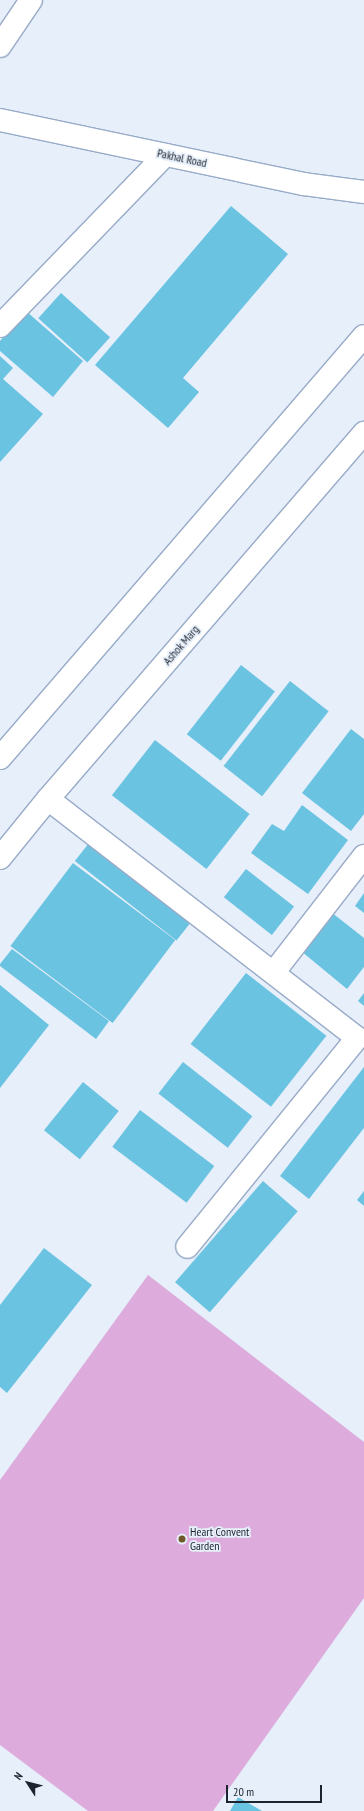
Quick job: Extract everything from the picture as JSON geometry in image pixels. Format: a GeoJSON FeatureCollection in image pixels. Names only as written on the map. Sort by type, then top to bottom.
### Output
{"type":"FeatureCollection","features":[{"type":"Feature","properties":{"kind":"street"},"geometry":{"type":"LineString","coordinates":[[0,46],[31,0]]}},
{"type":"Feature","properties":{"kind":"street","name":"Pakhal Road"},"geometry":{"type":"LineString","coordinates":[[0,120],[304,184],[364,192]]}},
{"type":"Feature","properties":{"kind":"street"},"geometry":{"type":"LineString","coordinates":[[0,326],[165,154]]}},
{"type":"Feature","properties":{"kind":"street"},"geometry":{"type":"LineString","coordinates":[[0,758],[364,336]]}},
{"type":"Feature","properties":{"kind":"street","name":"Ashok Marg"},"geometry":{"type":"LineString","coordinates":[[0,858],[48,799],[364,433]]}},
{"type":"Feature","properties":{"kind":"street"},"geometry":{"type":"LineString","coordinates":[[48,799],[274,972],[357,1038],[187,1246]]}},
{"type":"Feature","properties":{"kind":"street"},"geometry":{"type":"LineString","coordinates":[[274,972],[364,856]]}},
{"type":"Feature","properties":{"kind":"shaded area","name":"Heart Convent Garden"},"geometry":{"type":"Polygon","coordinates":[[[148,1275],[364,1442],[364,1598],[213,1811],[88,1811],[0,1745],[0,1480],[148,1275]]]}},
{"type":"Feature","properties":{"kind":"building"},"geometry":{"type":"Polygon","coordinates":[[[231,206],[288,254],[183,378],[199,392],[168,428],[95,365],[231,206]]]}},
{"type":"Feature","properties":{"kind":"building"},"geometry":{"type":"Polygon","coordinates":[[[61,293],[110,337],[87,362],[38,318],[61,293]]]}},
{"type":"Feature","properties":{"kind":"building"},"geometry":{"type":"Polygon","coordinates":[[[26,311],[83,361],[53,397],[0,351],[0,341],[26,311]]]}},
{"type":"Feature","properties":{"kind":"building"},"geometry":{"type":"Polygon","coordinates":[[[0,356],[13,368],[3,379],[43,414],[0,462],[0,356]]]}},
{"type":"Feature","properties":{"kind":"building"},"geometry":{"type":"Polygon","coordinates":[[[241,665],[275,691],[221,761],[187,734],[241,665]]]}},
{"type":"Feature","properties":{"kind":"building"},"geometry":{"type":"Polygon","coordinates":[[[290,681],[329,711],[262,796],[224,766],[290,681]]]}},
{"type":"Feature","properties":{"kind":"building"},"geometry":{"type":"Polygon","coordinates":[[[351,729],[364,739],[364,814],[351,831],[302,793],[351,729]]]}},
{"type":"Feature","properties":{"kind":"building"},"geometry":{"type":"Polygon","coordinates":[[[155,740],[250,814],[206,869],[112,795],[155,740]]]}},
{"type":"Feature","properties":{"kind":"building"},"geometry":{"type":"Polygon","coordinates":[[[302,805],[348,840],[308,894],[251,853],[272,824],[284,831],[302,805]]]}},
{"type":"Feature","properties":{"kind":"building"},"geometry":{"type":"Polygon","coordinates":[[[89,843],[191,922],[176,941],[75,861],[89,843]]]}},
{"type":"Feature","properties":{"kind":"building"},"geometry":{"type":"Polygon","coordinates":[[[73,863],[175,940],[113,1023],[10,946],[73,863]]]}},
{"type":"Feature","properties":{"kind":"building"},"geometry":{"type":"Polygon","coordinates":[[[246,869],[294,907],[272,935],[224,897],[246,869]]]}},
{"type":"Feature","properties":{"kind":"building"},"geometry":{"type":"Polygon","coordinates":[[[364,893],[364,913],[355,906],[364,893]]]}},
{"type":"Feature","properties":{"kind":"building"},"geometry":{"type":"Polygon","coordinates":[[[331,912],[364,938],[364,967],[347,989],[301,951],[331,912]]]}},
{"type":"Feature","properties":{"kind":"building"},"geometry":{"type":"Polygon","coordinates":[[[12,949],[109,1021],[96,1039],[0,966],[12,949]]]}},
{"type":"Feature","properties":{"kind":"building"},"geometry":{"type":"Polygon","coordinates":[[[246,973],[326,1036],[271,1107],[191,1044],[246,973]]]}},
{"type":"Feature","properties":{"kind":"building"},"geometry":{"type":"Polygon","coordinates":[[[0,985],[49,1025],[0,1088],[0,985]]]}},
{"type":"Feature","properties":{"kind":"building"},"geometry":{"type":"Polygon","coordinates":[[[364,993],[364,1006],[358,1001],[364,993]]]}},
{"type":"Feature","properties":{"kind":"building"},"geometry":{"type":"Polygon","coordinates":[[[183,1062],[252,1116],[228,1148],[158,1094],[183,1062]]]}},
{"type":"Feature","properties":{"kind":"building"},"geometry":{"type":"Polygon","coordinates":[[[364,1067],[364,1128],[309,1199],[280,1176],[364,1067]]]}},
{"type":"Feature","properties":{"kind":"building"},"geometry":{"type":"Polygon","coordinates":[[[83,1082],[119,1111],[80,1159],[44,1130],[83,1082]]]}},
{"type":"Feature","properties":{"kind":"building"},"geometry":{"type":"Polygon","coordinates":[[[140,1110],[214,1166],[187,1203],[112,1147],[140,1110]]]}},
{"type":"Feature","properties":{"kind":"building"},"geometry":{"type":"Polygon","coordinates":[[[263,1181],[298,1211],[210,1312],[175,1282],[263,1181]]]}},
{"type":"Feature","properties":{"kind":"building"},"geometry":{"type":"Polygon","coordinates":[[[364,1191],[364,1206],[357,1200],[364,1191]]]}},
{"type":"Feature","properties":{"kind":"building"},"geometry":{"type":"Polygon","coordinates":[[[44,1248],[92,1285],[7,1393],[0,1387],[0,1305],[44,1248]]]}},
{"type":"Feature","properties":{"kind":"building"},"geometry":{"type":"Polygon","coordinates":[[[238,1797],[262,1811],[230,1811],[238,1797]]]}},
{"type":"Feature","properties":{"kind":"place","name":"Heart Convent Garden"},"geometry":{"type":"Point","coordinates":[182,1539]}}]}
